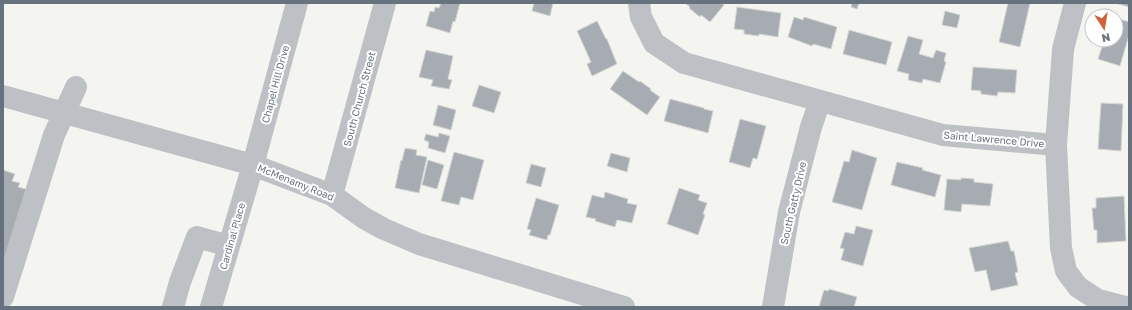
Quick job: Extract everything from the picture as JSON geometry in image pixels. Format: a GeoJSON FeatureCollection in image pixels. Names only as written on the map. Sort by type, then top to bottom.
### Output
{"type":"FeatureCollection","features":[{"type":"Feature","properties":{"kind":"street","name":"Chapel Hill Drive"},"geometry":{"type":"LineString","coordinates":[[253,165],[297,3]]}},
{"type":"Feature","properties":{"kind":"street","name":"South Church Street"},"geometry":{"type":"LineString","coordinates":[[332,195],[385,3]]}},
{"type":"Feature","properties":{"kind":"street","name":"Saint Lawrence Drive"},"geometry":{"type":"LineString","coordinates":[[639,3],[641,17],[654,42],[684,63],[943,135],[1056,145],[1061,248],[1066,271],[1078,287],[1098,300],[1125,307]]}},
{"type":"Feature","properties":{"kind":"street"},"geometry":{"type":"LineString","coordinates":[[1056,145],[1063,49],[1075,3]]}},
{"type":"Feature","properties":{"kind":"street"},"geometry":{"type":"LineString","coordinates":[[3,297],[54,135],[76,87]]}},
{"type":"Feature","properties":{"kind":"street","name":"McMenamy Road"},"geometry":{"type":"LineString","coordinates":[[3,96],[253,165],[332,195],[364,218],[384,229],[419,244],[624,307]]}},
{"type":"Feature","properties":{"kind":"street","name":"South Gatty Drive"},"geometry":{"type":"LineString","coordinates":[[772,307],[789,212],[811,128],[820,101]]}},
{"type":"Feature","properties":{"kind":"street","name":"Cardinal Place"},"geometry":{"type":"LineString","coordinates":[[211,307],[253,165]]}},
{"type":"Feature","properties":{"kind":"street"},"geometry":{"type":"LineString","coordinates":[[173,307],[180,282],[197,237],[229,246]]}},
{"type":"Feature","properties":{"kind":"building"},"geometry":{"type":"Polygon","coordinates":[[[441,3],[460,3],[455,22],[453,21],[450,33],[426,26],[430,11],[434,12],[435,7],[439,8],[441,3]]]}},
{"type":"Feature","properties":{"kind":"building"},"geometry":{"type":"Polygon","coordinates":[[[534,3],[553,3],[550,16],[532,11],[534,3]]]}},
{"type":"Feature","properties":{"kind":"building"},"geometry":{"type":"Polygon","coordinates":[[[685,3],[721,3],[724,5],[710,22],[701,15],[700,17],[685,3]]]}},
{"type":"Feature","properties":{"kind":"building"},"geometry":{"type":"Polygon","coordinates":[[[852,3],[859,3],[857,9],[851,7],[852,3]]]}},
{"type":"Feature","properties":{"kind":"building"},"geometry":{"type":"Polygon","coordinates":[[[1008,3],[1030,3],[1020,47],[999,42],[1008,3]]]}},
{"type":"Feature","properties":{"kind":"building"},"geometry":{"type":"Polygon","coordinates":[[[1115,3],[1129,3],[1129,7],[1115,3]]]}},
{"type":"Feature","properties":{"kind":"building"},"geometry":{"type":"Polygon","coordinates":[[[737,7],[781,13],[778,37],[759,34],[759,36],[744,34],[744,30],[734,29],[737,7]]]}},
{"type":"Feature","properties":{"kind":"building"},"geometry":{"type":"Polygon","coordinates":[[[945,11],[960,15],[957,28],[942,25],[945,11]]]}},
{"type":"Feature","properties":{"kind":"building"},"geometry":{"type":"Polygon","coordinates":[[[794,17],[803,20],[804,17],[837,27],[831,49],[813,44],[812,46],[788,37],[794,17]]]}},
{"type":"Feature","properties":{"kind":"building"},"geometry":{"type":"Polygon","coordinates":[[[1124,20],[1129,22],[1129,35],[1120,66],[1098,59],[1102,48],[1124,48],[1124,20]]]}},
{"type":"Feature","properties":{"kind":"building"},"geometry":{"type":"Polygon","coordinates":[[[597,21],[607,39],[617,64],[592,76],[587,64],[591,62],[577,31],[597,21]]]}},
{"type":"Feature","properties":{"kind":"building"},"geometry":{"type":"Polygon","coordinates":[[[849,30],[892,42],[886,65],[843,54],[849,30]]]}},
{"type":"Feature","properties":{"kind":"building"},"geometry":{"type":"Polygon","coordinates":[[[908,36],[923,40],[919,54],[933,58],[936,50],[946,53],[944,61],[946,62],[940,83],[923,79],[922,83],[908,80],[909,74],[897,71],[908,36]]]}},
{"type":"Feature","properties":{"kind":"building"},"geometry":{"type":"Polygon","coordinates":[[[426,50],[453,56],[448,79],[452,80],[449,89],[431,86],[433,80],[419,77],[426,50]]]}},
{"type":"Feature","properties":{"kind":"building"},"geometry":{"type":"Polygon","coordinates":[[[973,67],[1017,70],[1015,93],[998,92],[997,96],[981,94],[981,91],[971,90],[973,67]]]}},
{"type":"Feature","properties":{"kind":"building"},"geometry":{"type":"Polygon","coordinates":[[[623,71],[639,82],[640,81],[660,97],[647,115],[610,89],[623,71]]]}},
{"type":"Feature","properties":{"kind":"building"},"geometry":{"type":"Polygon","coordinates":[[[479,85],[501,92],[494,113],[472,106],[479,85]]]}},
{"type":"Feature","properties":{"kind":"building"},"geometry":{"type":"Polygon","coordinates":[[[670,99],[713,111],[708,133],[664,121],[670,99]]]}},
{"type":"Feature","properties":{"kind":"building"},"geometry":{"type":"Polygon","coordinates":[[[1101,103],[1123,104],[1121,151],[1098,149],[1101,103]]]}},
{"type":"Feature","properties":{"kind":"building"},"geometry":{"type":"Polygon","coordinates":[[[438,105],[456,110],[451,130],[433,125],[438,105]]]}},
{"type":"Feature","properties":{"kind":"building"},"geometry":{"type":"Polygon","coordinates":[[[740,119],[766,126],[757,159],[753,158],[750,168],[729,162],[740,119]]]}},
{"type":"Feature","properties":{"kind":"building"},"geometry":{"type":"Polygon","coordinates":[[[439,133],[450,136],[445,153],[428,148],[429,142],[424,140],[426,134],[438,137],[439,133]]]}},
{"type":"Feature","properties":{"kind":"building"},"geometry":{"type":"Polygon","coordinates":[[[405,148],[417,150],[416,155],[427,157],[419,193],[395,188],[405,148]]]}},
{"type":"Feature","properties":{"kind":"building"},"geometry":{"type":"Polygon","coordinates":[[[852,150],[877,158],[862,210],[832,202],[844,161],[849,162],[852,150]]]}},
{"type":"Feature","properties":{"kind":"building"},"geometry":{"type":"Polygon","coordinates":[[[454,152],[484,160],[473,200],[461,197],[459,205],[441,201],[454,152]]]}},
{"type":"Feature","properties":{"kind":"building"},"geometry":{"type":"Polygon","coordinates":[[[611,153],[630,158],[627,172],[607,166],[611,153]]]}},
{"type":"Feature","properties":{"kind":"building"},"geometry":{"type":"Polygon","coordinates":[[[428,160],[444,165],[437,189],[422,185],[428,160]]]}},
{"type":"Feature","properties":{"kind":"building"},"geometry":{"type":"Polygon","coordinates":[[[897,162],[923,168],[922,170],[941,175],[935,197],[891,185],[897,162]]]}},
{"type":"Feature","properties":{"kind":"building"},"geometry":{"type":"Polygon","coordinates":[[[531,164],[546,168],[541,187],[526,183],[531,164]]]}},
{"type":"Feature","properties":{"kind":"building"},"geometry":{"type":"Polygon","coordinates":[[[3,170],[15,174],[12,181],[20,183],[18,187],[29,190],[3,267],[3,170]]]}},
{"type":"Feature","properties":{"kind":"building"},"geometry":{"type":"Polygon","coordinates":[[[961,178],[974,179],[974,182],[993,184],[990,206],[962,204],[961,212],[944,210],[947,179],[961,180],[961,178]]]}},
{"type":"Feature","properties":{"kind":"building"},"geometry":{"type":"Polygon","coordinates":[[[679,188],[700,195],[698,200],[707,203],[703,214],[705,215],[698,235],[667,224],[679,188]]]}},
{"type":"Feature","properties":{"kind":"building"},"geometry":{"type":"Polygon","coordinates":[[[605,192],[628,199],[627,203],[637,205],[632,223],[617,220],[615,227],[595,221],[596,219],[586,217],[592,195],[604,198],[605,192]]]}},
{"type":"Feature","properties":{"kind":"building"},"geometry":{"type":"Polygon","coordinates":[[[1124,196],[1126,241],[1097,243],[1097,230],[1094,230],[1092,208],[1096,208],[1096,198],[1124,196]]]}},
{"type":"Feature","properties":{"kind":"building"},"geometry":{"type":"Polygon","coordinates":[[[536,198],[559,205],[550,235],[548,235],[547,240],[529,235],[531,230],[527,229],[536,198]]]}},
{"type":"Feature","properties":{"kind":"building"},"geometry":{"type":"Polygon","coordinates":[[[856,226],[873,230],[863,266],[841,260],[844,249],[840,248],[845,232],[854,234],[856,226]]]}},
{"type":"Feature","properties":{"kind":"building"},"geometry":{"type":"Polygon","coordinates":[[[1008,241],[1011,251],[1014,251],[1018,272],[1015,273],[1018,285],[991,291],[986,270],[975,272],[969,248],[1008,241]]]}},
{"type":"Feature","properties":{"kind":"building"},"geometry":{"type":"Polygon","coordinates":[[[829,289],[857,297],[854,307],[819,307],[824,290],[828,291],[829,289]]]}}]}
